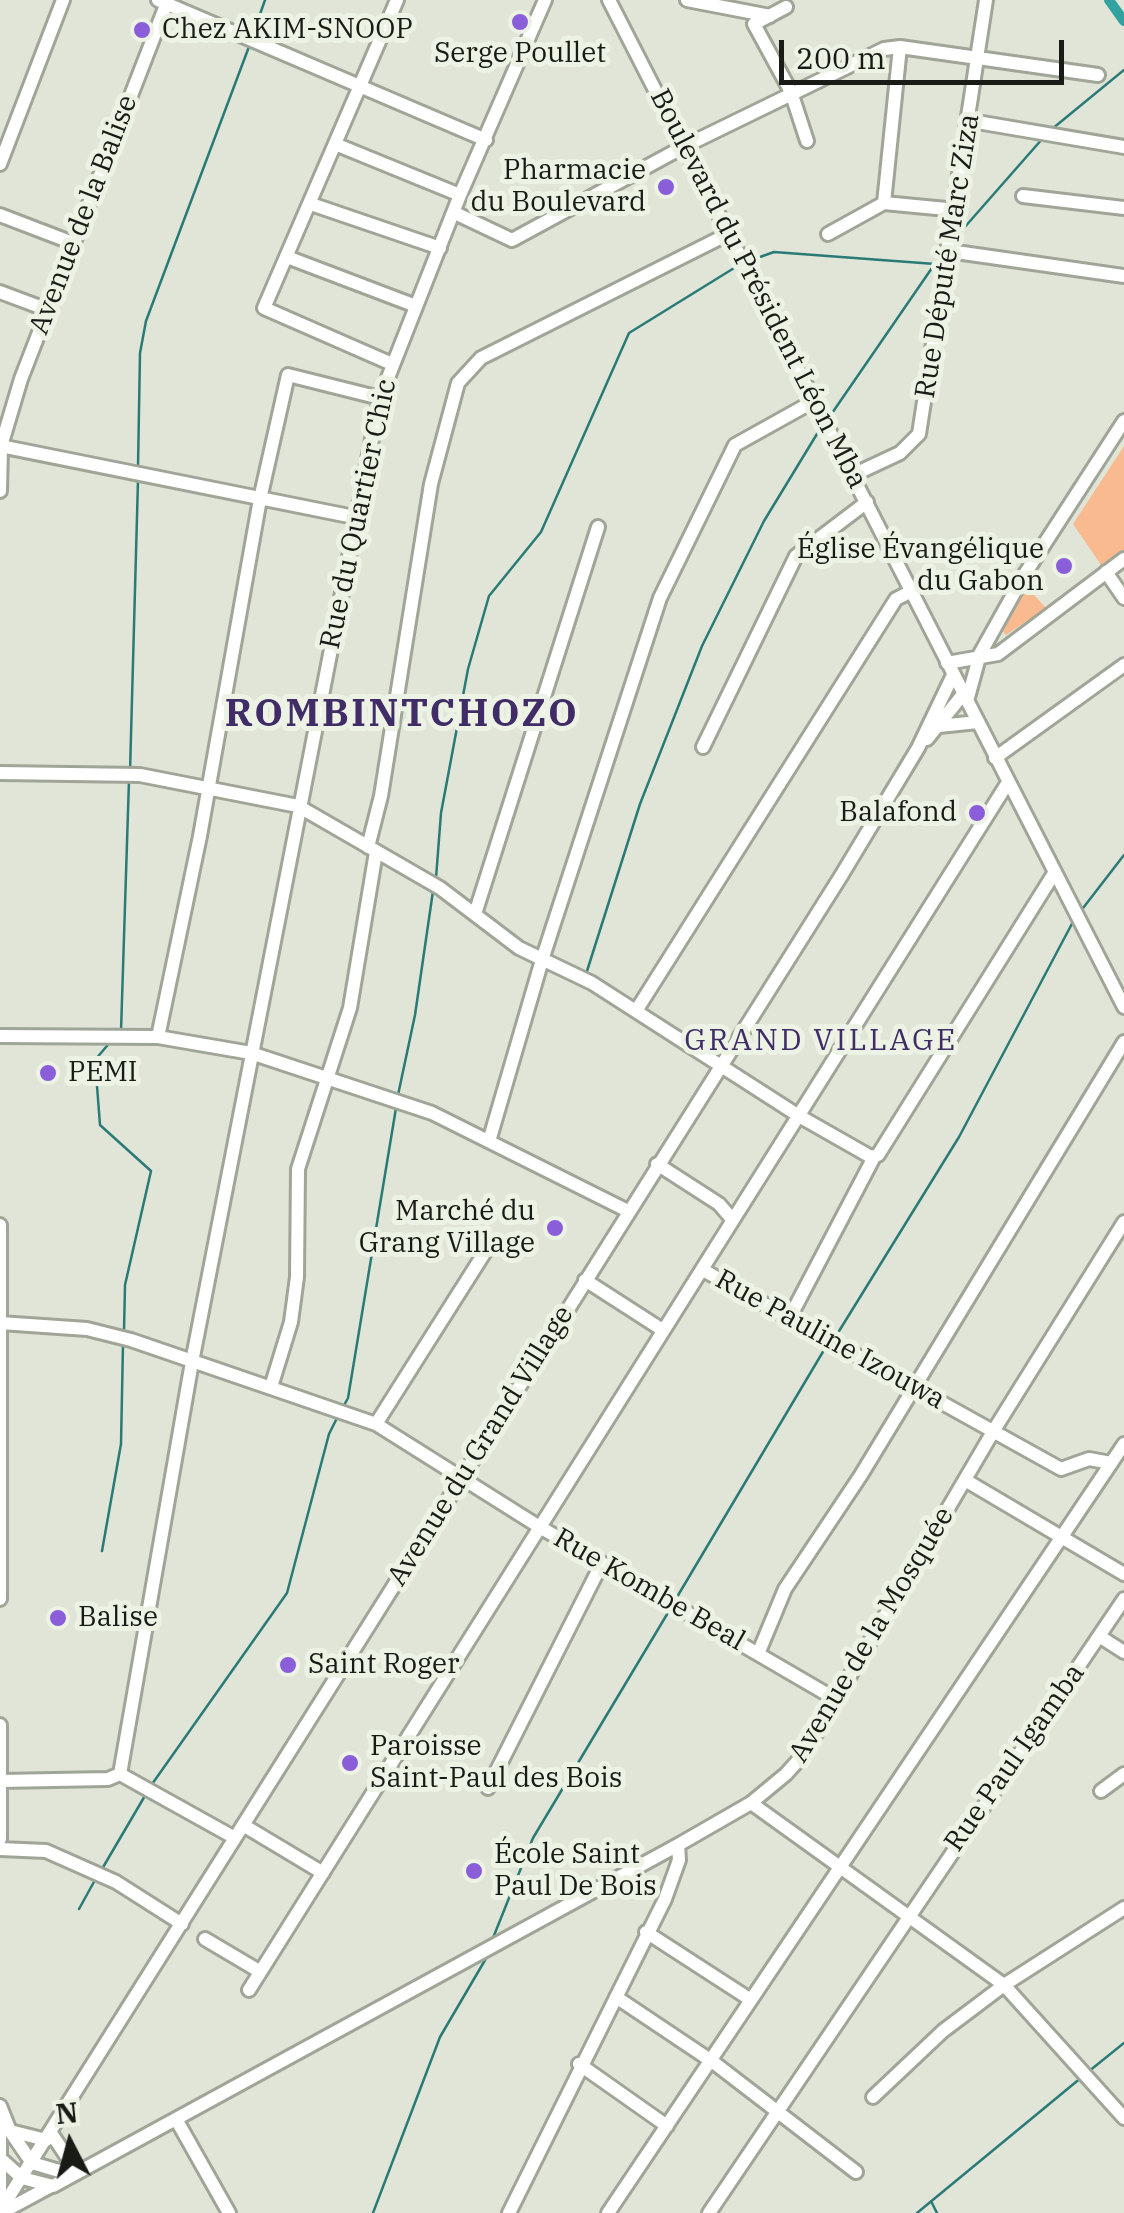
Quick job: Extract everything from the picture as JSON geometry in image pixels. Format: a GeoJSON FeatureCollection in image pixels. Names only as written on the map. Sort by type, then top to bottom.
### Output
{"type":"FeatureCollection","features":[{"type":"Feature","properties":{"kind":"street"},"geometry":{"type":"LineString","coordinates":[[0,164],[63,0]]}},
{"type":"Feature","properties":{"kind":"street"},"geometry":{"type":"LineString","coordinates":[[392,364],[264,308],[397,0]]}},
{"type":"Feature","properties":{"kind":"street","name":"Rue du Quartier Chic"},"geometry":{"type":"LineString","coordinates":[[120,1774],[192,1362],[380,398],[460,196],[545,0]]}},
{"type":"Feature","properties":{"kind":"street","name":"Boulevard du Président Léon Mba"},"geometry":{"type":"LineString","coordinates":[[609,0],[1053,875],[1124,1007]]}},
{"type":"Feature","properties":{"kind":"street"},"geometry":{"type":"LineString","coordinates":[[686,0],[770,16]]}},
{"type":"Feature","properties":{"kind":"street","name":"Rue Député Marc Ziza"},"geometry":{"type":"LineString","coordinates":[[853,475],[900,454],[919,434],[971,121],[986,0]]}},
{"type":"Feature","properties":{"kind":"street"},"geometry":{"type":"LineString","coordinates":[[164,1],[486,140]]}},
{"type":"Feature","properties":{"kind":"street","name":"Avenue de la Balise"},"geometry":{"type":"LineString","coordinates":[[0,491],[0,446],[164,1]]}},
{"type":"Feature","properties":{"kind":"street"},"geometry":{"type":"LineString","coordinates":[[786,8],[754,24],[791,92],[806,141]]}},
{"type":"Feature","properties":{"kind":"street"},"geometry":{"type":"LineString","coordinates":[[454,213],[512,240],[868,53],[900,47],[1098,75]]}},
{"type":"Feature","properties":{"kind":"street"},"geometry":{"type":"LineString","coordinates":[[884,203],[900,47]]}},
{"type":"Feature","properties":{"kind":"street"},"geometry":{"type":"LineString","coordinates":[[971,121],[1124,146]]}},
{"type":"Feature","properties":{"kind":"street"},"geometry":{"type":"LineString","coordinates":[[336,144],[460,196]]}},
{"type":"Feature","properties":{"kind":"street"},"geometry":{"type":"LineString","coordinates":[[1023,196],[1124,208]]}},
{"type":"Feature","properties":{"kind":"street"},"geometry":{"type":"LineString","coordinates":[[828,234],[884,203],[957,210]]}},
{"type":"Feature","properties":{"kind":"street"},"geometry":{"type":"LineString","coordinates":[[311,204],[440,248]]}},
{"type":"Feature","properties":{"kind":"street"},"geometry":{"type":"LineString","coordinates":[[0,215],[73,243]]}},
{"type":"Feature","properties":{"kind":"street"},"geometry":{"type":"LineString","coordinates":[[271,1386],[291,1322],[297,1278],[298,1169],[359,971],[372,849],[421,533],[458,383],[481,358],[728,234]]}},
{"type":"Feature","properties":{"kind":"street"},"geometry":{"type":"LineString","coordinates":[[950,249],[1124,276]]}},
{"type":"Feature","properties":{"kind":"street"},"geometry":{"type":"LineString","coordinates":[[287,257],[416,306]]}},
{"type":"Feature","properties":{"kind":"street"},"geometry":{"type":"LineString","coordinates":[[0,292],[48,310]]}},
{"type":"Feature","properties":{"kind":"street"},"geometry":{"type":"LineString","coordinates":[[158,1037],[200,836],[260,499],[288,375],[380,398]]}},
{"type":"Feature","properties":{"kind":"street"},"geometry":{"type":"LineString","coordinates":[[490,1138],[542,960],[669,578],[736,446],[814,401]]}},
{"type":"Feature","properties":{"kind":"street"},"geometry":{"type":"LineString","coordinates":[[918,748],[966,697],[980,654],[1023,577],[1124,422]]}},
{"type":"Feature","properties":{"kind":"street"},"geometry":{"type":"LineString","coordinates":[[0,446],[354,517]]}},
{"type":"Feature","properties":{"kind":"street"},"geometry":{"type":"LineString","coordinates":[[703,747],[796,556],[867,502]]}},
{"type":"Feature","properties":{"kind":"street"},"geometry":{"type":"LineString","coordinates":[[475,914],[598,528]]}},
{"type":"Feature","properties":{"kind":"street"},"geometry":{"type":"LineString","coordinates":[[950,669],[980,654],[998,654],[1124,560]]}},
{"type":"Feature","properties":{"kind":"street"},"geometry":{"type":"LineString","coordinates":[[1106,572],[1124,598]]}},
{"type":"Feature","properties":{"kind":"street"},"geometry":{"type":"LineString","coordinates":[[636,1011],[896,599],[912,592]]}},
{"type":"Feature","properties":{"kind":"street"},"geometry":{"type":"LineString","coordinates":[[995,758],[1124,666]]}},
{"type":"Feature","properties":{"kind":"street","name":"Avenue du Grand Village"},"geometry":{"type":"LineString","coordinates":[[0,2209],[918,748],[950,669]]}},
{"type":"Feature","properties":{"kind":"street"},"geometry":{"type":"LineString","coordinates":[[940,726],[978,722]]}},
{"type":"Feature","properties":{"kind":"street"},"geometry":{"type":"LineString","coordinates":[[0,773],[140,774],[298,806],[433,884],[542,960],[592,983],[799,1116],[874,1157]]}},
{"type":"Feature","properties":{"kind":"street"},"geometry":{"type":"LineString","coordinates":[[703,1270],[731,1218],[1007,784]]}},
{"type":"Feature","properties":{"kind":"street"},"geometry":{"type":"LineString","coordinates":[[790,1317],[874,1157],[1053,875]]}},
{"type":"Feature","properties":{"kind":"street"},"geometry":{"type":"LineString","coordinates":[[0,1036],[158,1037],[251,1053],[394,1100],[490,1138],[628,1211]]}},
{"type":"Feature","properties":{"kind":"street"},"geometry":{"type":"LineString","coordinates":[[758,1654],[785,1589],[916,1386],[1124,1042]]}},
{"type":"Feature","properties":{"kind":"street"},"geometry":{"type":"LineString","coordinates":[[657,1164],[719,1204],[731,1218]]}},
{"type":"Feature","properties":{"kind":"street","name":"Avenue de la Mosquée"},"geometry":{"type":"LineString","coordinates":[[0,2209],[53,2186],[486,1952],[751,1803],[804,1754],[994,1430],[1124,1222]]}},
{"type":"Feature","properties":{"kind":"street"},"geometry":{"type":"LineString","coordinates":[[0,1225],[0,1600]]}},
{"type":"Feature","properties":{"kind":"street"},"geometry":{"type":"LineString","coordinates":[[376,1424],[490,1244]]}},
{"type":"Feature","properties":{"kind":"street","name":"Rue Pauline Izouwa"},"geometry":{"type":"LineString","coordinates":[[250,1990],[660,1329],[703,1270],[1060,1469],[1089,1458],[1111,1463]]}},
{"type":"Feature","properties":{"kind":"street"},"geometry":{"type":"LineString","coordinates":[[585,1280],[660,1329]]}},
{"type":"Feature","properties":{"kind":"street","name":"Rue Kombe Beal"},"geometry":{"type":"LineString","coordinates":[[1,1323],[87,1328],[341,1409],[376,1424],[538,1526],[837,1700]]}},
{"type":"Feature","properties":{"kind":"street"},"geometry":{"type":"LineString","coordinates":[[608,2213],[1124,1444]]}},
{"type":"Feature","properties":{"kind":"street"},"geometry":{"type":"LineString","coordinates":[[965,1480],[1060,1540],[1124,1574]]}},
{"type":"Feature","properties":{"kind":"street"},"geometry":{"type":"LineString","coordinates":[[488,1788],[602,1563]]}},
{"type":"Feature","properties":{"kind":"street","name":"Rue Paul Igamba"},"geometry":{"type":"LineString","coordinates":[[709,2213],[1124,1599]]}},
{"type":"Feature","properties":{"kind":"street"},"geometry":{"type":"LineString","coordinates":[[1099,1636],[1124,1652]]}},
{"type":"Feature","properties":{"kind":"street"},"geometry":{"type":"LineString","coordinates":[[0,1725],[0,1840]]}},
{"type":"Feature","properties":{"kind":"street"},"geometry":{"type":"LineString","coordinates":[[0,1781],[108,1779],[120,1774],[235,1838]]}},
{"type":"Feature","properties":{"kind":"street"},"geometry":{"type":"LineString","coordinates":[[1101,1791],[1124,1774]]}},
{"type":"Feature","properties":{"kind":"street"},"geometry":{"type":"LineString","coordinates":[[751,1803],[839,1870],[1004,1985],[1124,2118]]}},
{"type":"Feature","properties":{"kind":"street"},"geometry":{"type":"LineString","coordinates":[[243,1825],[323,1873]]}},
{"type":"Feature","properties":{"kind":"street"},"geometry":{"type":"LineString","coordinates":[[509,2213],[676,1873],[678,1844]]}},
{"type":"Feature","properties":{"kind":"street"},"geometry":{"type":"LineString","coordinates":[[0,1849],[46,1850],[116,1882],[182,1924]]}},
{"type":"Feature","properties":{"kind":"street"},"geometry":{"type":"LineString","coordinates":[[872,2097],[943,2032],[1004,1985],[1124,1908]]}},
{"type":"Feature","properties":{"kind":"street"},"geometry":{"type":"LineString","coordinates":[[646,1932],[751,2000]]}},
{"type":"Feature","properties":{"kind":"street"},"geometry":{"type":"LineString","coordinates":[[205,1939],[259,1970]]}},
{"type":"Feature","properties":{"kind":"street"},"geometry":{"type":"LineString","coordinates":[[616,1997],[779,2110],[856,2172]]}},
{"type":"Feature","properties":{"kind":"street"},"geometry":{"type":"LineString","coordinates":[[579,2064],[666,2126]]}},
{"type":"Feature","properties":{"kind":"street"},"geometry":{"type":"LineString","coordinates":[[0,2106],[10,2131],[32,2163],[50,2170],[82,2168]]}},
{"type":"Feature","properties":{"kind":"street"},"geometry":{"type":"LineString","coordinates":[[0,2119],[0,2209]]}},
{"type":"Feature","properties":{"kind":"street"},"geometry":{"type":"LineString","coordinates":[[176,2119],[229,2213]]}},
{"type":"Feature","properties":{"kind":"street"},"geometry":{"type":"LineString","coordinates":[[10,2131],[48,2137],[82,2168]]}},
{"type":"Feature","properties":{"kind":"street"},"geometry":{"type":"LineString","coordinates":[[2,2160],[22,2178],[53,2186]]}},
{"type":"Feature","properties":{"kind":"shaded area"},"geometry":{"type":"Polygon","coordinates":[[[1124,446],[1124,551],[1101,565],[1073,524],[1124,446]]]}},
{"type":"Feature","properties":{"kind":"shaded area"},"geometry":{"type":"Polygon","coordinates":[[[1023,583],[1046,608],[1006,635],[997,625],[1023,583]]]}},
{"type":"Feature","properties":{"kind":"waterway"},"geometry":{"type":"LineString","coordinates":[[252,37],[265,0]]}},
{"type":"Feature","properties":{"kind":"waterway"},"geometry":{"type":"LineString","coordinates":[[1109,0],[1124,21]]}},
{"type":"Feature","properties":{"kind":"waterway"},"geometry":{"type":"LineString","coordinates":[[138,467],[140,353],[146,321],[250,44]]}},
{"type":"Feature","properties":{"kind":"waterway"},"geometry":{"type":"LineString","coordinates":[[1052,129],[1124,70]]}},
{"type":"Feature","properties":{"kind":"waterway"},"geometry":{"type":"LineString","coordinates":[[956,237],[1043,138]]}},
{"type":"Feature","properties":{"kind":"waterway"},"geometry":{"type":"LineString","coordinates":[[746,262],[774,252],[935,264],[942,255]]}},
{"type":"Feature","properties":{"kind":"waterway"},"geometry":{"type":"LineString","coordinates":[[436,878],[441,813],[468,669],[489,596],[541,532],[629,333],[739,265]]}},
{"type":"Feature","properties":{"kind":"waterway"},"geometry":{"type":"LineString","coordinates":[[828,419],[934,265]]}},
{"type":"Feature","properties":{"kind":"waterway"},"geometry":{"type":"LineString","coordinates":[[587,971],[640,804],[702,646],[764,521],[820,429]]}},
{"type":"Feature","properties":{"kind":"waterway"},"geometry":{"type":"LineString","coordinates":[[130,772],[138,480]]}},
{"type":"Feature","properties":{"kind":"waterway"},"geometry":{"type":"LineString","coordinates":[[121,1031],[129,780]]}},
{"type":"Feature","properties":{"kind":"waterway"},"geometry":{"type":"LineString","coordinates":[[1080,912],[1124,855]]}},
{"type":"Feature","properties":{"kind":"waterway"},"geometry":{"type":"LineString","coordinates":[[398,1095],[415,1015],[433,891]]}},
{"type":"Feature","properties":{"kind":"waterway"},"geometry":{"type":"LineString","coordinates":[[836,1336],[959,1137],[1075,918]]}},
{"type":"Feature","properties":{"kind":"waterway"},"geometry":{"type":"LineString","coordinates":[[112,1040],[95,1060],[100,1125],[151,1171],[125,1285],[124,1331]]}},
{"type":"Feature","properties":{"kind":"waterway"},"geometry":{"type":"LineString","coordinates":[[342,1409],[348,1398],[396,1108]]}},
{"type":"Feature","properties":{"kind":"waterway"},"geometry":{"type":"LineString","coordinates":[[102,1551],[121,1444],[123,1344]]}},
{"type":"Feature","properties":{"kind":"waterway"},"geometry":{"type":"LineString","coordinates":[[677,1597],[827,1345]]}},
{"type":"Feature","properties":{"kind":"waterway"},"geometry":{"type":"LineString","coordinates":[[150,1787],[287,1593],[329,1434],[338,1416]]}},
{"type":"Feature","properties":{"kind":"waterway"},"geometry":{"type":"LineString","coordinates":[[493,1938],[533,1838],[669,1611]]}},
{"type":"Feature","properties":{"kind":"waterway"},"geometry":{"type":"LineString","coordinates":[[102,1869],[146,1794]]}},
{"type":"Feature","properties":{"kind":"waterway"},"geometry":{"type":"LineString","coordinates":[[79,1909],[95,1880]]}},
{"type":"Feature","properties":{"kind":"waterway"},"geometry":{"type":"LineString","coordinates":[[373,2213],[440,2037],[488,1955]]}},
{"type":"Feature","properties":{"kind":"waterway"},"geometry":{"type":"LineString","coordinates":[[1088,2072],[1124,2043]]}},
{"type":"Feature","properties":{"kind":"waterway"},"geometry":{"type":"LineString","coordinates":[[917,2213],[1082,2077]]}},
{"type":"Feature","properties":{"kind":"waterway"},"geometry":{"type":"LineString","coordinates":[[931,2201],[937,2213]]}},
{"type":"Feature","properties":{"kind":"place","name":"Serge Poullet"},"geometry":{"type":"Point","coordinates":[520,22]}},
{"type":"Feature","properties":{"kind":"place","name":"Chez AKIM-SNOOP"},"geometry":{"type":"Point","coordinates":[142,30]}},
{"type":"Feature","properties":{"kind":"place","name":"Pharmacie du Boulevard"},"geometry":{"type":"Point","coordinates":[666,187]}},
{"type":"Feature","properties":{"kind":"place","name":"Église Évangélique du Gabon"},"geometry":{"type":"Point","coordinates":[1064,566]}},
{"type":"Feature","properties":{"kind":"place","name":"Balafond"},"geometry":{"type":"Point","coordinates":[977,813]}},
{"type":"Feature","properties":{"kind":"place","name":"PEMI"},"geometry":{"type":"Point","coordinates":[48,1073]}},
{"type":"Feature","properties":{"kind":"place","name":"Marché du Grang Village"},"geometry":{"type":"Point","coordinates":[555,1228]}},
{"type":"Feature","properties":{"kind":"place","name":"Balise"},"geometry":{"type":"Point","coordinates":[58,1618]}},
{"type":"Feature","properties":{"kind":"place","name":"Saint Roger"},"geometry":{"type":"Point","coordinates":[288,1665]}},
{"type":"Feature","properties":{"kind":"place","name":"Paroisse Saint-Paul des Bois"},"geometry":{"type":"Point","coordinates":[350,1763]}},
{"type":"Feature","properties":{"kind":"place","name":"École Saint Paul De Bois"},"geometry":{"type":"Point","coordinates":[474,1871]}},
{"type":"Feature","properties":{"kind":"district","name":"ROMBINTCHOZO"},"geometry":{"type":"Point","coordinates":[402,715]}},
{"type":"Feature","properties":{"kind":"district","name":"GRAND VILLAGE"},"geometry":{"type":"Point","coordinates":[821,1041]}}]}
